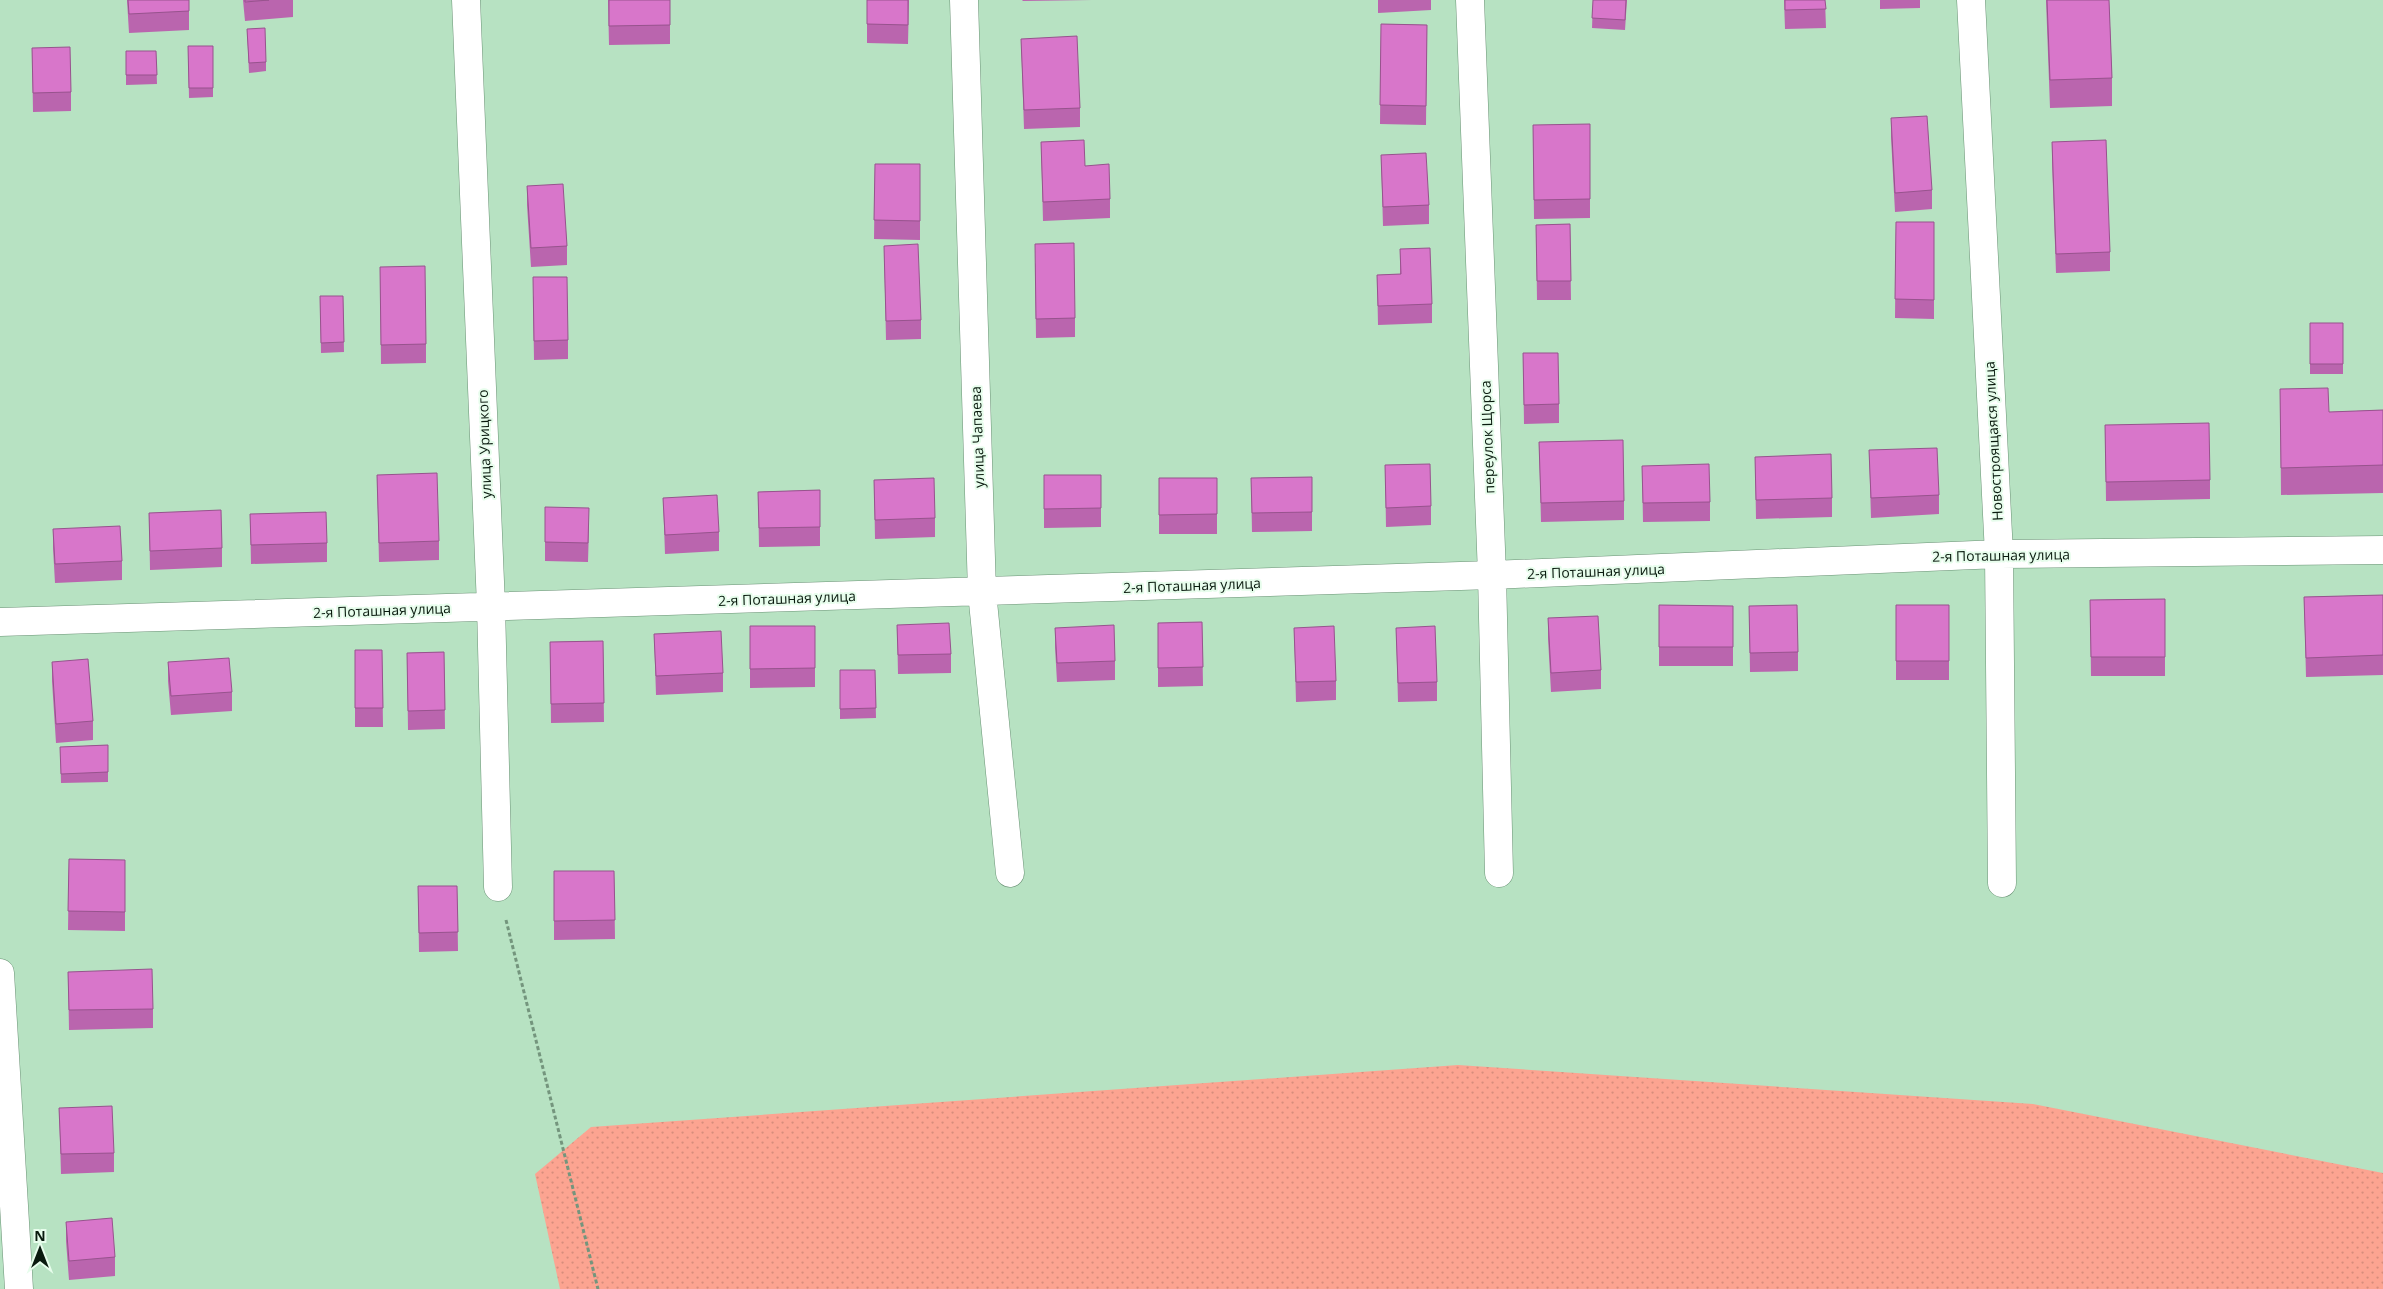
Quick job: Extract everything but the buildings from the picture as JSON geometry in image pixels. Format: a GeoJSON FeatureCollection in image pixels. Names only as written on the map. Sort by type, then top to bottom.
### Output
{"type":"FeatureCollection","features":[{"type":"Feature","properties":{"kind":"street","name":"улица Урицкого"},"geometry":{"type":"LineString","coordinates":[[466,0],[491,606],[498,887]]}},
{"type":"Feature","properties":{"kind":"street","name":"улица Чапаева"},"geometry":{"type":"LineString","coordinates":[[964,0],[982,592],[1010,873]]}},
{"type":"Feature","properties":{"kind":"street","name":"переулок Щорса"},"geometry":{"type":"LineString","coordinates":[[1470,0],[1492,575],[1499,873]]}},
{"type":"Feature","properties":{"kind":"street","name":"Новостроящаяся улица"},"geometry":{"type":"LineString","coordinates":[[1971,0],[1999,554],[2002,883]]}},
{"type":"Feature","properties":{"kind":"street","name":"2-я Поташная улица"},"geometry":{"type":"LineString","coordinates":[[0,622],[1492,575],[1999,554],[2383,550]]}},
{"type":"Feature","properties":{"kind":"street"},"geometry":{"type":"LineString","coordinates":[[0,973],[19,1289]]}},
{"type":"Feature","properties":{"kind":"path"},"geometry":{"type":"LineString","coordinates":[[498,887],[598,1289]]}},
{"type":"Feature","properties":{"kind":"shaded area"},"geometry":{"type":"Polygon","coordinates":[[[1458,1065],[2033,1104],[2383,1173],[2383,1289],[560,1289],[535,1174],[591,1127],[1458,1065]]]}}]}
